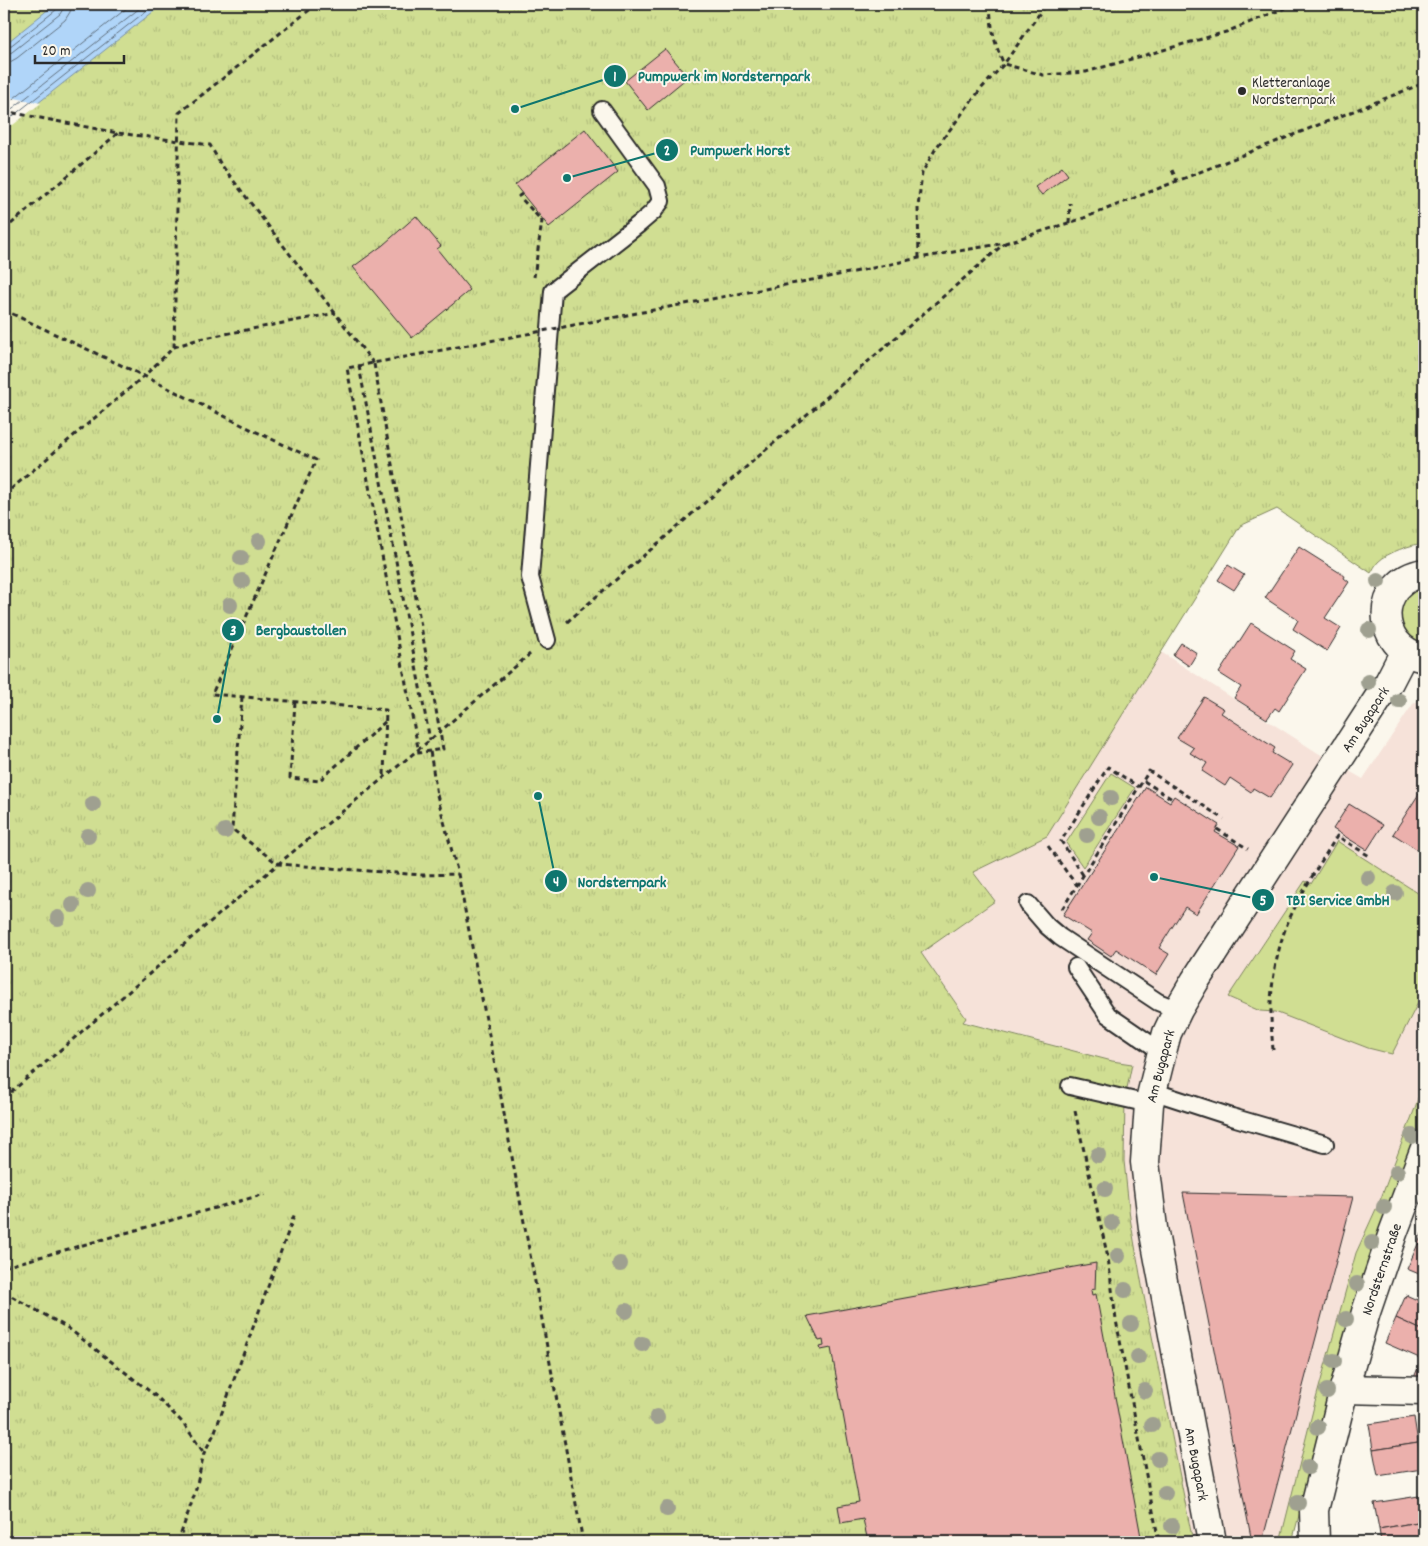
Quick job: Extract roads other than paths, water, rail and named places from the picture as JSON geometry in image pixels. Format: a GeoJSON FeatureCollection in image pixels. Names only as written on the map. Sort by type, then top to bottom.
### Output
{"type":"FeatureCollection","features":[{"type":"Feature","properties":{"kind":"street"},"geometry":{"type":"LineString","coordinates":[[1415,654],[1399,645],[1390,632],[1386,616],[1387,606],[1394,591],[1402,582],[1410,576],[1424,572]]}},
{"type":"Feature","properties":{"kind":"street","name":"Am Bugapark"},"geometry":{"type":"LineString","coordinates":[[1212,1542],[1153,1228],[1145,1162],[1150,1098],[1167,1033],[1195,981],[1388,682],[1415,654]]}},
{"type":"Feature","properties":{"kind":"street","name":"Nordsternstraße"},"geometry":{"type":"LineString","coordinates":[[1314,1542],[1314,1510],[1344,1389],[1366,1312],[1424,1151]]}},
{"type":"Feature","properties":{"kind":"street"},"geometry":{"type":"LineString","coordinates":[[1344,1389],[1424,1391]]}},
{"type":"Feature","properties":{"kind":"lane"},"geometry":{"type":"LineString","coordinates":[[547,640],[530,577],[552,291],[639,224],[653,212],[661,201],[657,186],[602,110]]}},
{"type":"Feature","properties":{"kind":"lane"},"geometry":{"type":"LineString","coordinates":[[1028,904],[1060,937],[1158,1002],[1178,1010]]}},
{"type":"Feature","properties":{"kind":"lane"},"geometry":{"type":"LineString","coordinates":[[1076,967],[1108,1015],[1162,1052]]}},
{"type":"Feature","properties":{"kind":"lane"},"geometry":{"type":"LineString","coordinates":[[1070,1086],[1150,1098],[1232,1117],[1325,1144]]}},
{"type":"Feature","properties":{"kind":"water"},"geometry":{"type":"Polygon","coordinates":[[[55,4],[163,4],[4,130],[4,45],[55,4]]]}},
{"type":"Feature","properties":{"kind":"place","name":"Kletteranlage Nordsternpark"},"geometry":{"type":"Point","coordinates":[1242,91]}},
{"type":"Feature","properties":{"kind":"place","name":"Pumpwerk im Nordsternpark"},"geometry":{"type":"Point","coordinates":[515,109]}},
{"type":"Feature","properties":{"kind":"place","name":"Pumpwerk Horst"},"geometry":{"type":"Point","coordinates":[567,178]}},
{"type":"Feature","properties":{"kind":"place","name":"Bergbaustollen"},"geometry":{"type":"Point","coordinates":[217,719]}},
{"type":"Feature","properties":{"kind":"place","name":"Nordsternpark"},"geometry":{"type":"Point","coordinates":[538,796]}},
{"type":"Feature","properties":{"kind":"place","name":"TBI Service GmbH"},"geometry":{"type":"Point","coordinates":[1154,877]}}]}
